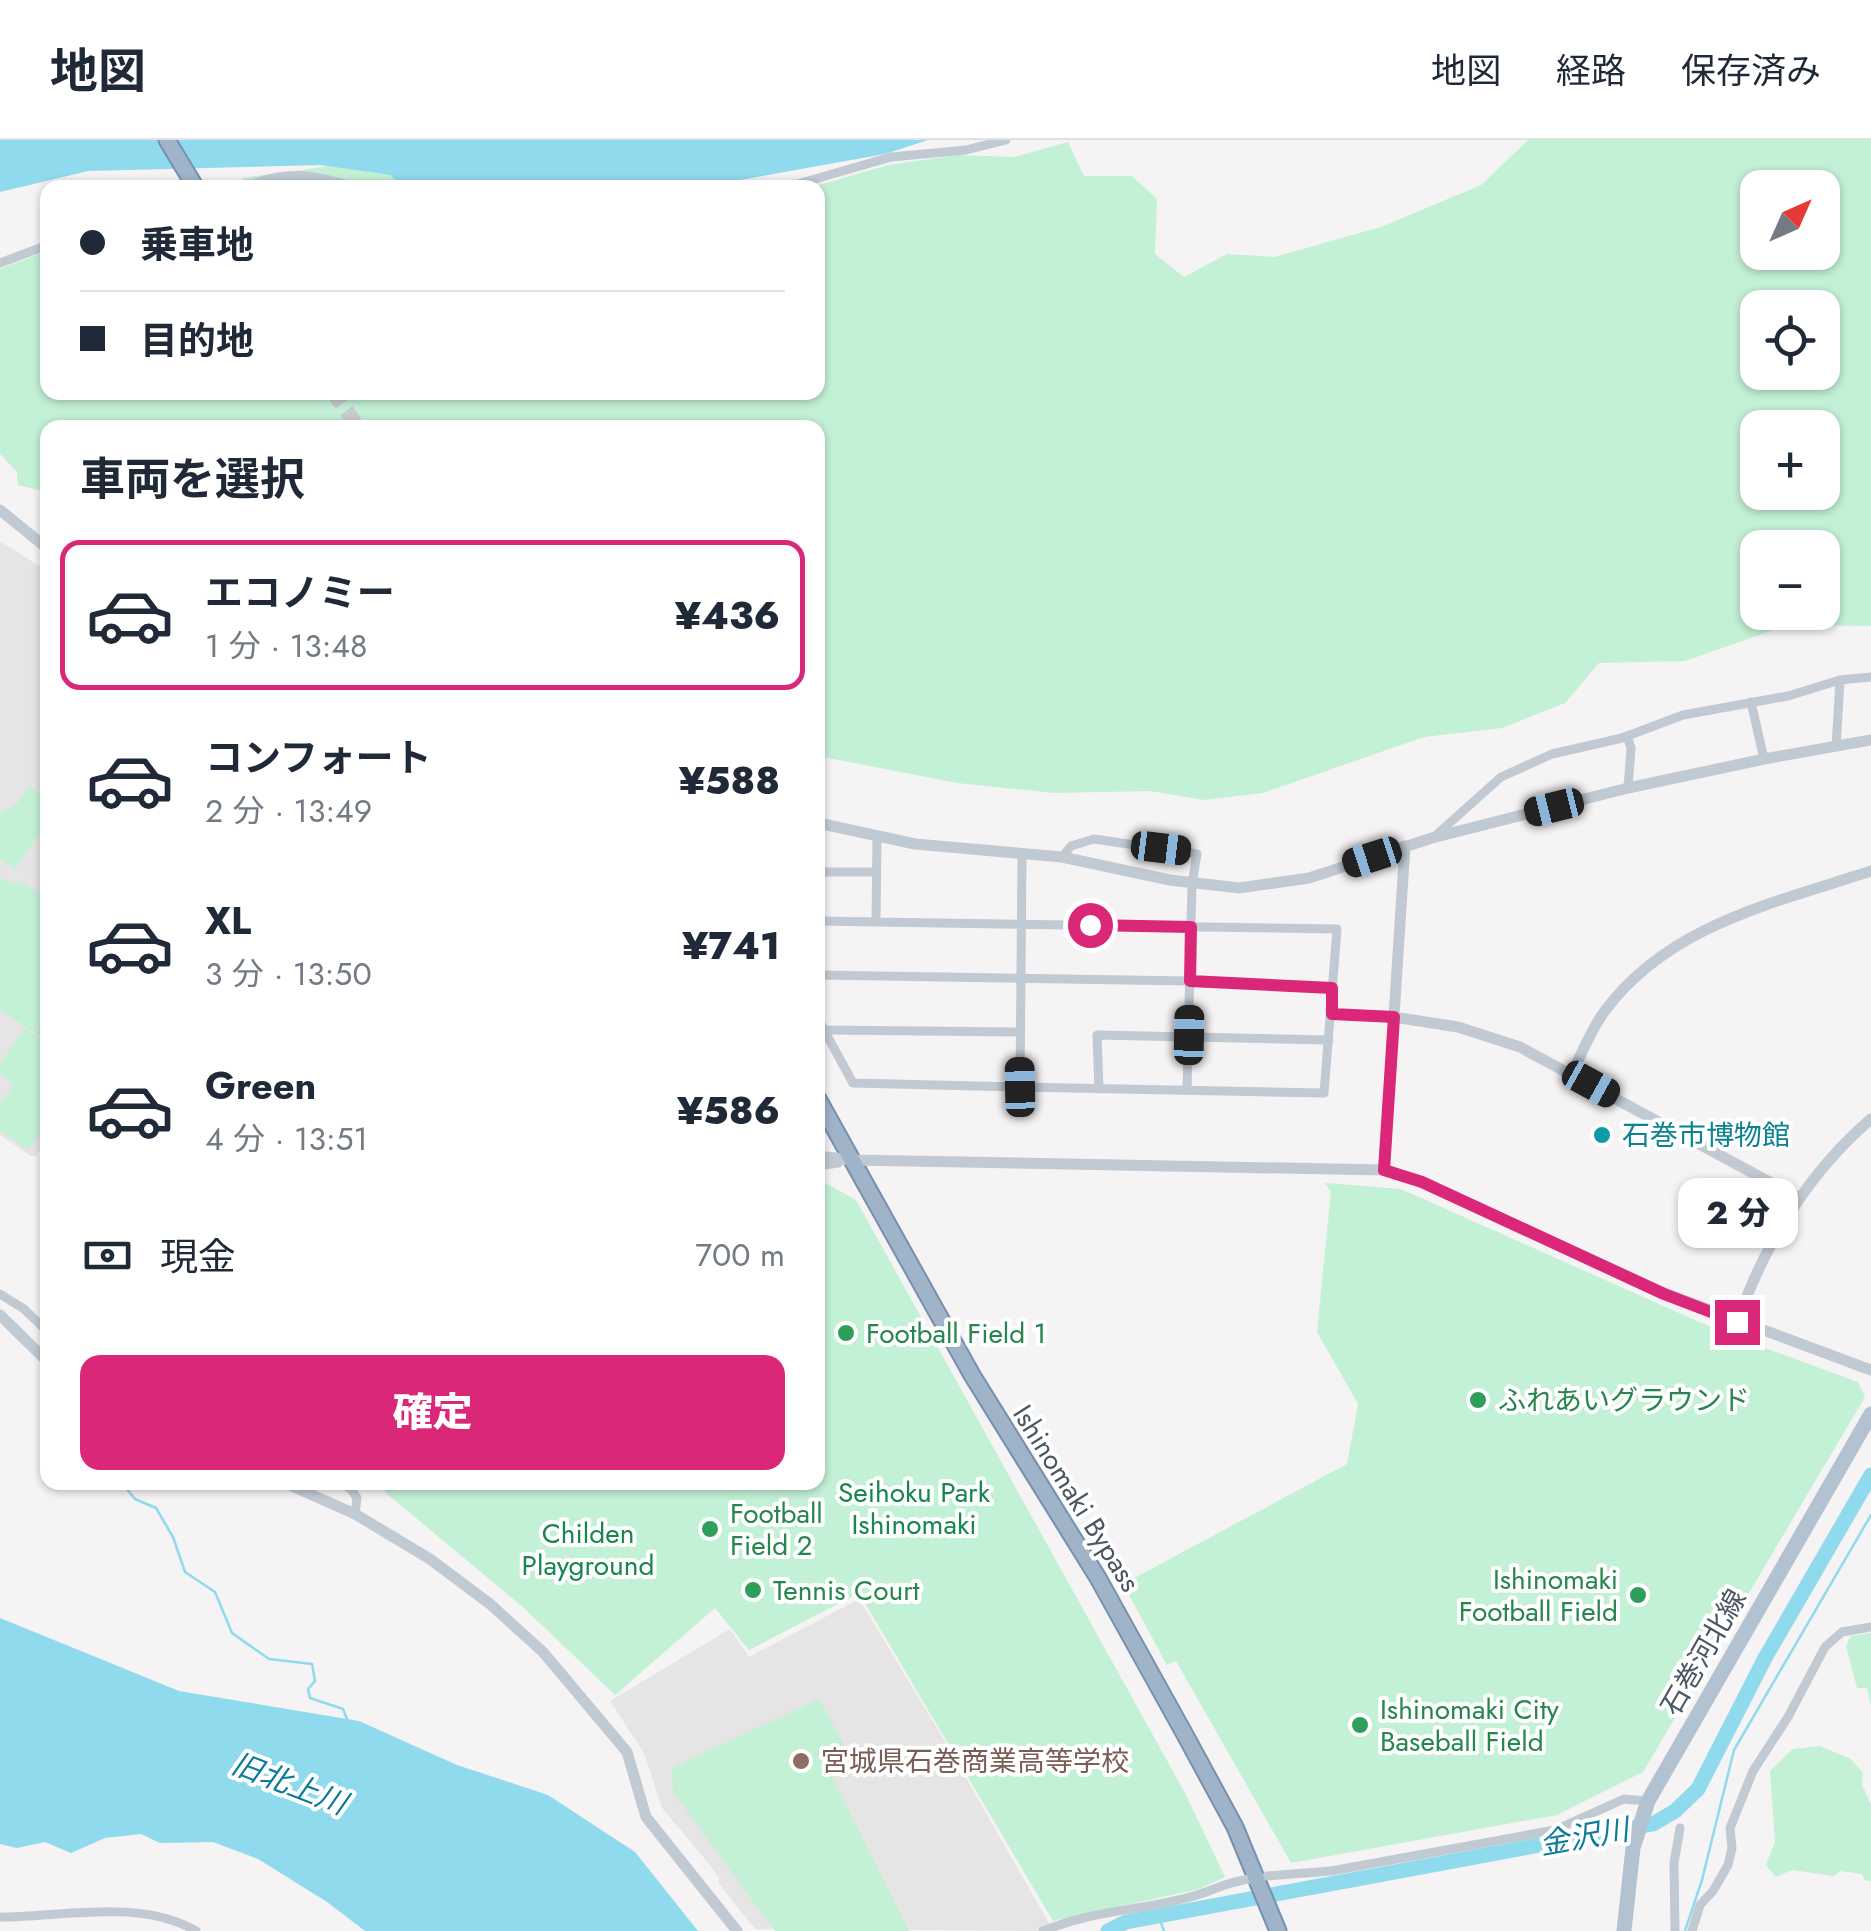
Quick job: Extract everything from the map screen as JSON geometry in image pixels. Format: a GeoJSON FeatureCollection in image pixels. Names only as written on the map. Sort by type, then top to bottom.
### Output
{"type":"FeatureCollection","features":[{"type":"Feature","properties":{"kind":"highway"},"geometry":{"type":"LineString","coordinates":[[167,140],[191,180]]}},
{"type":"Feature","properties":{"kind":"highway","name":"Ishinomaki Bypass"},"geometry":{"type":"LineString","coordinates":[[825,1112],[972,1375],[1098,1578],[1219,1795],[1261,1880],[1278,1931]]}},
{"type":"Feature","properties":{"kind":"main road","name":"石巻河北線"},"geometry":{"type":"LineString","coordinates":[[1624,1931],[1634,1848],[1646,1805],[1871,1414]]}},
{"type":"Feature","properties":{"kind":"street"},"geometry":{"type":"LineString","coordinates":[[812,180],[891,157],[966,150],[1006,140]]}},
{"type":"Feature","properties":{"kind":"street"},"geometry":{"type":"LineString","coordinates":[[261,180],[296,173],[333,180]]}},
{"type":"Feature","properties":{"kind":"street"},"geometry":{"type":"LineString","coordinates":[[0,263],[40,248]]}},
{"type":"Feature","properties":{"kind":"street"},"geometry":{"type":"LineString","coordinates":[[0,510],[40,542]]}},
{"type":"Feature","properties":{"kind":"street"},"geometry":{"type":"LineString","coordinates":[[1432,838],[1513,769],[1575,747],[1627,736],[1683,715],[1788,696],[1840,680],[1871,677]]}},
{"type":"Feature","properties":{"kind":"street"},"geometry":{"type":"LineString","coordinates":[[1836,746],[1840,680]]}},
{"type":"Feature","properties":{"kind":"street"},"geometry":{"type":"LineString","coordinates":[[1751,702],[1764,759]]}},
{"type":"Feature","properties":{"kind":"street"},"geometry":{"type":"LineString","coordinates":[[1627,736],[1631,748],[1628,788]]}},
{"type":"Feature","properties":{"kind":"street"},"geometry":{"type":"LineString","coordinates":[[825,824],[950,849],[1062,856],[1192,884],[1238,888],[1284,883],[1432,838],[1628,788],[1871,740]]}},
{"type":"Feature","properties":{"kind":"street"},"geometry":{"type":"LineString","coordinates":[[1474,803],[1481,826]]}},
{"type":"Feature","properties":{"kind":"street"},"geometry":{"type":"LineString","coordinates":[[876,922],[877,836]]}},
{"type":"Feature","properties":{"kind":"street"},"geometry":{"type":"LineString","coordinates":[[1062,856],[1071,846],[1094,839],[1197,854],[1192,884],[1188,1090]]}},
{"type":"Feature","properties":{"kind":"street"},"geometry":{"type":"LineString","coordinates":[[1384,1170],[1405,846]]}},
{"type":"Feature","properties":{"kind":"street"},"geometry":{"type":"LineString","coordinates":[[1020,1087],[1022,855]]}},
{"type":"Feature","properties":{"kind":"street"},"geometry":{"type":"LineString","coordinates":[[1572,1073],[1604,1013],[1651,963],[1679,942],[1728,918],[1871,871]]}},
{"type":"Feature","properties":{"kind":"street"},"geometry":{"type":"LineString","coordinates":[[825,872],[876,872]]}},
{"type":"Feature","properties":{"kind":"street"},"geometry":{"type":"LineString","coordinates":[[825,921],[1337,930],[1324,1094],[853,1083],[825,1032]]}},
{"type":"Feature","properties":{"kind":"street"},"geometry":{"type":"LineString","coordinates":[[825,975],[1190,981],[1332,988]]}},
{"type":"Feature","properties":{"kind":"street"},"geometry":{"type":"LineString","coordinates":[[1332,1014],[1427,1020],[1520,1047],[1799,1198]]}},
{"type":"Feature","properties":{"kind":"street"},"geometry":{"type":"LineString","coordinates":[[825,1030],[1020,1032]]}},
{"type":"Feature","properties":{"kind":"street"},"geometry":{"type":"LineString","coordinates":[[1099,1089],[1096,1035],[1329,1040]]}},
{"type":"Feature","properties":{"kind":"street"},"geometry":{"type":"LineString","coordinates":[[1737,1322],[1765,1258],[1799,1198],[1871,1119]]}},
{"type":"Feature","properties":{"kind":"street"},"geometry":{"type":"LineString","coordinates":[[825,1157],[1384,1170],[1422,1182],[1648,1286],[1871,1370]]}},
{"type":"Feature","properties":{"kind":"street"},"geometry":{"type":"LineString","coordinates":[[825,1164],[852,1160]]}},
{"type":"Feature","properties":{"kind":"street"},"geometry":{"type":"LineString","coordinates":[[0,1294],[40,1321]]}},
{"type":"Feature","properties":{"kind":"street"},"geometry":{"type":"LineString","coordinates":[[0,1315],[40,1354]]}},
{"type":"Feature","properties":{"kind":"street"},"geometry":{"type":"LineString","coordinates":[[301,1490],[356,1514],[405,1543],[470,1588],[533,1643],[575,1686],[627,1752],[646,1816],[736,1931]]}},
{"type":"Feature","properties":{"kind":"street"},"geometry":{"type":"LineString","coordinates":[[352,1490],[357,1498],[356,1514]]}},
{"type":"Feature","properties":{"kind":"street"},"geometry":{"type":"LineString","coordinates":[[1692,1931],[1700,1905],[1728,1865],[1732,1848],[1730,1828],[1753,1771],[1788,1717],[1825,1647],[1842,1632],[1871,1627]]}},
{"type":"Feature","properties":{"kind":"street"},"geometry":{"type":"LineString","coordinates":[[1043,1931],[1105,1911],[1179,1899],[1233,1880],[1331,1871],[1555,1830],[1624,1799],[1646,1805]]}},
{"type":"Feature","properties":{"kind":"street"},"geometry":{"type":"LineString","coordinates":[[1675,1931],[1674,1863],[1680,1828]]}},
{"type":"Feature","properties":{"kind":"street"},"geometry":{"type":"LineString","coordinates":[[0,1917],[128,1914],[171,1920],[196,1931]]}},
{"type":"Feature","properties":{"kind":"shaded area"},"geometry":{"type":"Polygon","coordinates":[[[0,541],[40,567],[40,1150],[31,1156],[0,1135],[0,541]]]}},
{"type":"Feature","properties":{"kind":"shaded area","name":"宮城県石巻商業高等学校"},"geometry":{"type":"Polygon","coordinates":[[[859,1599],[1050,1925],[1036,1931],[755,1929],[719,1884],[719,1877],[662,1808],[644,1753],[610,1701],[730,1629],[749,1657],[859,1599]]]}},
{"type":"Feature","properties":{"kind":"green space"},"geometry":{"type":"Polygon","coordinates":[[[1528,140],[1871,140],[1871,626],[1840,626],[1840,530],[1740,530],[1740,630],[1774,630],[1685,661],[1599,663],[1565,703],[1502,728],[1424,737],[1263,793],[1204,800],[1150,791],[1054,793],[957,783],[825,757],[825,420],[40,420],[40,490],[18,485],[17,472],[0,454],[0,269],[40,254],[40,400],[825,400],[825,183],[888,165],[958,155],[1014,157],[1068,142],[1084,176],[1132,176],[1157,199],[1155,254],[1184,277],[1227,254],[1274,257],[1381,227],[1481,185],[1528,140]]]}},
{"type":"Feature","properties":{"kind":"green space"},"geometry":{"type":"Polygon","coordinates":[[[330,166],[411,180],[243,180],[330,166]]]}},
{"type":"Feature","properties":{"kind":"green space"},"geometry":{"type":"Polygon","coordinates":[[[29,786],[40,794],[40,832],[15,869],[0,859],[0,813],[17,804],[29,786]]]}},
{"type":"Feature","properties":{"kind":"green space"},"geometry":{"type":"Polygon","coordinates":[[[0,877],[9,883],[25,883],[40,893],[40,1036],[0,1010],[0,877]]]}},
{"type":"Feature","properties":{"kind":"green space"},"geometry":{"type":"Polygon","coordinates":[[[24,1028],[40,1039],[40,1132],[28,1150],[0,1131],[0,1105],[14,1084],[0,1074],[0,1065],[24,1028]]]}},
{"type":"Feature","properties":{"kind":"green space","name":"Seihoku Park Ishinomaki"},"geometry":{"type":"Polygon","coordinates":[[[825,1183],[856,1200],[1185,1793],[1225,1877],[1199,1889],[1053,1921],[859,1593],[749,1650],[715,1608],[615,1695],[525,1609],[382,1490],[825,1490],[825,1183]]]}},
{"type":"Feature","properties":{"kind":"green space"},"geometry":{"type":"Polygon","coordinates":[[[1325,1183],[1401,1189],[1724,1333],[1858,1382],[1865,1397],[1643,1772],[1557,1815],[1291,1863],[1176,1661],[1167,1665],[1123,1584],[1347,1464],[1358,1404],[1317,1332],[1331,1192],[1325,1183]]]}},
{"type":"Feature","properties":{"kind":"green space"},"geometry":{"type":"Polygon","coordinates":[[[1871,1633],[1871,1706],[1867,1688],[1857,1688],[1846,1646],[1851,1636],[1871,1633]]]}},
{"type":"Feature","properties":{"kind":"green space"},"geometry":{"type":"Polygon","coordinates":[[[819,1699],[846,1748],[824,1762],[909,1931],[775,1931],[673,1792],[672,1768],[819,1699]]]}},
{"type":"Feature","properties":{"kind":"green space"},"geometry":{"type":"Polygon","coordinates":[[[1820,1746],[1851,1759],[1863,1773],[1862,1785],[1871,1804],[1871,1881],[1862,1874],[1840,1871],[1834,1876],[1792,1870],[1776,1877],[1766,1865],[1775,1842],[1770,1771],[1793,1749],[1820,1746]]]}},
{"type":"Feature","properties":{"kind":"water"},"geometry":{"type":"Polygon","coordinates":[[[0,140],[928,140],[885,154],[740,180],[395,180],[391,175],[320,165],[88,171],[0,192],[0,140]]]}},
{"type":"Feature","properties":{"kind":"water","name":"旧北上川"},"geometry":{"type":"Polygon","coordinates":[[[0,1618],[179,1691],[359,1721],[457,1765],[548,1795],[635,1852],[698,1931],[365,1931],[258,1859],[213,1842],[160,1843],[141,1834],[105,1838],[71,1853],[45,1842],[17,1848],[0,1844],[0,1618]]]}},
{"type":"Feature","properties":{"kind":"waterway","name":"金沢川"},"geometry":{"type":"LineString","coordinates":[[1108,1931],[1126,1922],[1653,1824],[1675,1811],[1698,1789],[1765,1658],[1871,1475]]}},
{"type":"Feature","properties":{"kind":"waterway"},"geometry":{"type":"LineString","coordinates":[[128,1490],[135,1499],[156,1508],[173,1537],[185,1572],[215,1592],[232,1633],[269,1659],[312,1664],[315,1681],[308,1689],[310,1698],[343,1709],[347,1719]]}},
{"type":"Feature","properties":{"kind":"waterway"},"geometry":{"type":"LineString","coordinates":[[1685,1931],[1702,1880],[1734,1750],[1871,1515]]}},
{"type":"Feature","properties":{"kind":"waterway"},"geometry":{"type":"LineString","coordinates":[[1159,1917],[1164,1931]]}},
{"type":"Feature","properties":{"kind":"tunnel"},"geometry":{"type":"LineString","coordinates":[[339,400],[353,420]]}},
{"type":"Feature","properties":{"kind":"place","name":"石巻市博物館"},"geometry":{"type":"Point","coordinates":[1602,1135]}},
{"type":"Feature","properties":{"kind":"place","name":"Football Field 1"},"geometry":{"type":"Point","coordinates":[846,1333]}},
{"type":"Feature","properties":{"kind":"place","name":"ふれあいグラウンド"},"geometry":{"type":"Point","coordinates":[1478,1400]}},
{"type":"Feature","properties":{"kind":"place","name":"Football Field 2"},"geometry":{"type":"Point","coordinates":[710,1529]}},
{"type":"Feature","properties":{"kind":"place","name":"Tennis Court"},"geometry":{"type":"Point","coordinates":[753,1590]}},
{"type":"Feature","properties":{"kind":"place","name":"Ishinomaki Football Field"},"geometry":{"type":"Point","coordinates":[1638,1595]}},
{"type":"Feature","properties":{"kind":"place","name":"Ishinomaki City Baseball Field"},"geometry":{"type":"Point","coordinates":[1360,1725]}},
{"type":"Feature","properties":{"kind":"place","name":"宮城県石巻商業高等学校"},"geometry":{"type":"Point","coordinates":[801,1761]}},
{"type":"Feature","properties":{"kind":"route"},"geometry":{"type":"LineString","coordinates":[[1090,925],[1191,927],[1190,981],[1332,988],[1332,1014],[1394,1017],[1384,1170],[1422,1182],[1664,1294],[1737,1322]]}},
{"type":"Feature","properties":{"kind":"park label","name":"Childen Playground"},"geometry":{"type":"Point","coordinates":[588,1549]}}]}
